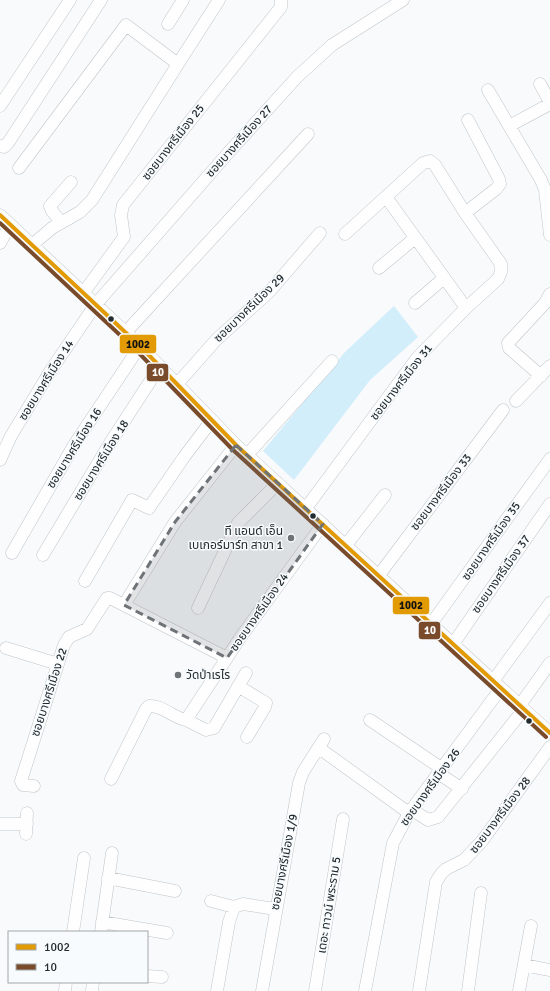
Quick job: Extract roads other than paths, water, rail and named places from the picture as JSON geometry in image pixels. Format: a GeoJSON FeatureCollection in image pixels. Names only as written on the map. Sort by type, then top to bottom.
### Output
{"type":"FeatureCollection","features":[{"type":"Feature","properties":{"kind":"street"},"geometry":{"type":"LineString","coordinates":[[0,106],[70,0]]}},
{"type":"Feature","properties":{"kind":"street"},"geometry":{"type":"LineString","coordinates":[[0,146],[8,144],[101,0]]}},
{"type":"Feature","properties":{"kind":"street"},"geometry":{"type":"LineString","coordinates":[[168,24],[183,0]]}},
{"type":"Feature","properties":{"kind":"street"},"geometry":{"type":"LineString","coordinates":[[32,245],[61,222],[80,212],[92,200],[219,0]]}},
{"type":"Feature","properties":{"kind":"street","name":"ซอยบางศรีเมือง 25"},"geometry":{"type":"LineString","coordinates":[[84,292],[124,237],[121,215],[123,205],[281,7],[281,0]]}},
{"type":"Feature","properties":{"kind":"street","name":"ซอยบางศรีเมือง 27"},"geometry":{"type":"LineString","coordinates":[[96,304],[297,77],[332,45],[402,0]]}},
{"type":"Feature","properties":{"kind":"street"},"geometry":{"type":"LineString","coordinates":[[19,168],[126,25],[178,64]]}},
{"type":"Feature","properties":{"kind":"street"},"geometry":{"type":"LineString","coordinates":[[509,126],[550,103],[540,84]]}},
{"type":"Feature","properties":{"kind":"street"},"geometry":{"type":"LineString","coordinates":[[488,90],[541,180],[545,190],[550,235]]}},
{"type":"Feature","properties":{"kind":"street"},"geometry":{"type":"LineString","coordinates":[[345,234],[423,163],[430,161],[435,165],[465,213],[496,189],[500,184],[499,179],[468,120]]}},
{"type":"Feature","properties":{"kind":"street"},"geometry":{"type":"LineString","coordinates":[[126,332],[308,134]]}},
{"type":"Feature","properties":{"kind":"street"},"geometry":{"type":"LineString","coordinates":[[61,222],[50,206],[71,182]]}},
{"type":"Feature","properties":{"kind":"street"},"geometry":{"type":"LineString","coordinates":[[386,197],[466,308]]}},
{"type":"Feature","properties":{"kind":"street","name":"ซอยบางศรีเมือง 31"},"geometry":{"type":"LineString","coordinates":[[306,508],[417,358],[466,308],[498,279],[501,272],[500,264],[465,213]]}},
{"type":"Feature","properties":{"kind":"street"},"geometry":{"type":"LineString","coordinates":[[0,215],[126,332],[178,383],[236,445],[550,733]]}},
{"type":"Feature","properties":{"kind":"street"},"geometry":{"type":"LineString","coordinates":[[0,243],[10,225]]}},
{"type":"Feature","properties":{"kind":"street","name":"ซอยบางศรีเมือง 29"},"geometry":{"type":"LineString","coordinates":[[178,383],[216,340],[269,292],[320,233]]}},
{"type":"Feature","properties":{"kind":"street"},"geometry":{"type":"LineString","coordinates":[[379,268],[415,238]]}},
{"type":"Feature","properties":{"kind":"street"},"geometry":{"type":"LineString","coordinates":[[415,303],[444,278]]}},
{"type":"Feature","properties":{"kind":"street"},"geometry":{"type":"LineString","coordinates":[[516,401],[546,372],[509,348],[508,343],[545,303],[550,294]]}},
{"type":"Feature","properties":{"kind":"street","name":"ซอยบางศรีเมือง 14"},"geometry":{"type":"LineString","coordinates":[[0,460],[11,436],[47,377],[96,304]]}},
{"type":"Feature","properties":{"kind":"street","name":"ซอยบางศรีเมือง 16"},"geometry":{"type":"LineString","coordinates":[[12,553],[74,445],[140,346]]}},
{"type":"Feature","properties":{"kind":"street"},"geometry":{"type":"LineString","coordinates":[[247,455],[332,361]]}},
{"type":"Feature","properties":{"kind":"street","name":"ซอยบางศรีเมือง 18"},"geometry":{"type":"LineString","coordinates":[[43,555],[110,443],[160,366]]}},
{"type":"Feature","properties":{"kind":"street","name":"ซอยบางศรีเมือง 33"},"geometry":{"type":"LineString","coordinates":[[378,575],[503,410]]}},
{"type":"Feature","properties":{"kind":"street"},"geometry":{"type":"LineString","coordinates":[[85,581],[132,500],[149,508],[184,456],[212,420]]}},
{"type":"Feature","properties":{"kind":"street"},"geometry":{"type":"LineString","coordinates":[[124,605],[175,522],[236,445]]}},
{"type":"Feature","properties":{"kind":"street","name":"ซอยบางศรีเมือง 35"},"geometry":{"type":"LineString","coordinates":[[431,624],[550,459]]}},
{"type":"Feature","properties":{"kind":"street"},"geometry":{"type":"LineString","coordinates":[[198,608],[238,523],[278,483]]}},
{"type":"Feature","properties":{"kind":"street"},"geometry":{"type":"LineString","coordinates":[[346,545],[386,495]]}},
{"type":"Feature","properties":{"kind":"street","name":"ซอยบางศรีเมือง 37"},"geometry":{"type":"LineString","coordinates":[[453,644],[550,504]]}},
{"type":"Feature","properties":{"kind":"street","name":"ซอยบางศรีเมือง 24"},"geometry":{"type":"LineString","coordinates":[[186,720],[227,658],[323,524]]}},
{"type":"Feature","properties":{"kind":"street","name":"ซอยบางศรีเมือง 22"},"geometry":{"type":"LineString","coordinates":[[34,786],[23,786],[21,781],[66,640],[87,629],[107,598],[124,605],[227,658]]}},
{"type":"Feature","properties":{"kind":"street","name":"ซอยบางศรีเมือง 26"},"geometry":{"type":"LineString","coordinates":[[365,991],[392,843],[410,811],[497,685],[550,603]]}},
{"type":"Feature","properties":{"kind":"street"},"geometry":{"type":"LineString","coordinates":[[6,648],[58,664]]}},
{"type":"Feature","properties":{"kind":"street"},"geometry":{"type":"LineString","coordinates":[[410,811],[428,820],[438,817],[462,789],[522,707],[550,663]]}},
{"type":"Feature","properties":{"kind":"street"},"geometry":{"type":"LineString","coordinates":[[111,779],[146,709],[149,706],[160,707],[178,718],[186,720],[206,730],[214,728],[246,673]]}},
{"type":"Feature","properties":{"kind":"street"},"geometry":{"type":"LineString","coordinates":[[238,686],[266,703],[247,737]]}},
{"type":"Feature","properties":{"kind":"street"},"geometry":{"type":"LineString","coordinates":[[370,720],[462,789]]}},
{"type":"Feature","properties":{"kind":"street","name":"ซอยบางศรีเมือง 1/9"},"geometry":{"type":"LineString","coordinates":[[262,991],[275,909],[299,782],[303,772],[321,744],[410,811]]}},
{"type":"Feature","properties":{"kind":"street","name":"ซอยบางศรีเมือง 28"},"geometry":{"type":"LineString","coordinates":[[419,991],[436,882],[440,874],[446,869],[464,860],[482,841],[550,748]]}},
{"type":"Feature","properties":{"kind":"street","name":"เดอะ ทาวน์ พระราม 5"},"geometry":{"type":"LineString","coordinates":[[314,991],[342,819]]}},
{"type":"Feature","properties":{"kind":"street"},"geometry":{"type":"LineString","coordinates":[[0,824],[27,824]]}},
{"type":"Feature","properties":{"kind":"street"},"geometry":{"type":"LineString","coordinates":[[112,853],[101,927],[145,931]]}},
{"type":"Feature","properties":{"kind":"street"},"geometry":{"type":"LineString","coordinates":[[73,931],[84,858]]}},
{"type":"Feature","properties":{"kind":"street"},"geometry":{"type":"LineString","coordinates":[[108,878],[175,890]]}},
{"type":"Feature","properties":{"kind":"street"},"geometry":{"type":"LineString","coordinates":[[468,991],[481,893]]}},
{"type":"Feature","properties":{"kind":"street"},"geometry":{"type":"LineString","coordinates":[[211,901],[234,907],[243,904],[275,909]]}},
{"type":"Feature","properties":{"kind":"street"},"geometry":{"type":"LineString","coordinates":[[217,991],[228,922],[234,907]]}},
{"type":"Feature","properties":{"kind":"street"},"geometry":{"type":"LineString","coordinates":[[520,991],[530,926]]}},
{"type":"Feature","properties":{"kind":"street"},"geometry":{"type":"LineString","coordinates":[[148,931],[167,933]]}},
{"type":"Feature","properties":{"kind":"street"},"geometry":{"type":"LineString","coordinates":[[524,965],[550,970]]}},
{"type":"Feature","properties":{"kind":"street"},"geometry":{"type":"LineString","coordinates":[[148,976],[162,977]]}},
{"type":"Feature","properties":{"kind":"place","name":"ที แอนด์ เอ็น เบเกอร์มาร์ท สาขา 1"},"geometry":{"type":"Point","coordinates":[291,538]}},
{"type":"Feature","properties":{"kind":"place","name":"วัดป่าเรไร"},"geometry":{"type":"Point","coordinates":[178,675]}}]}
